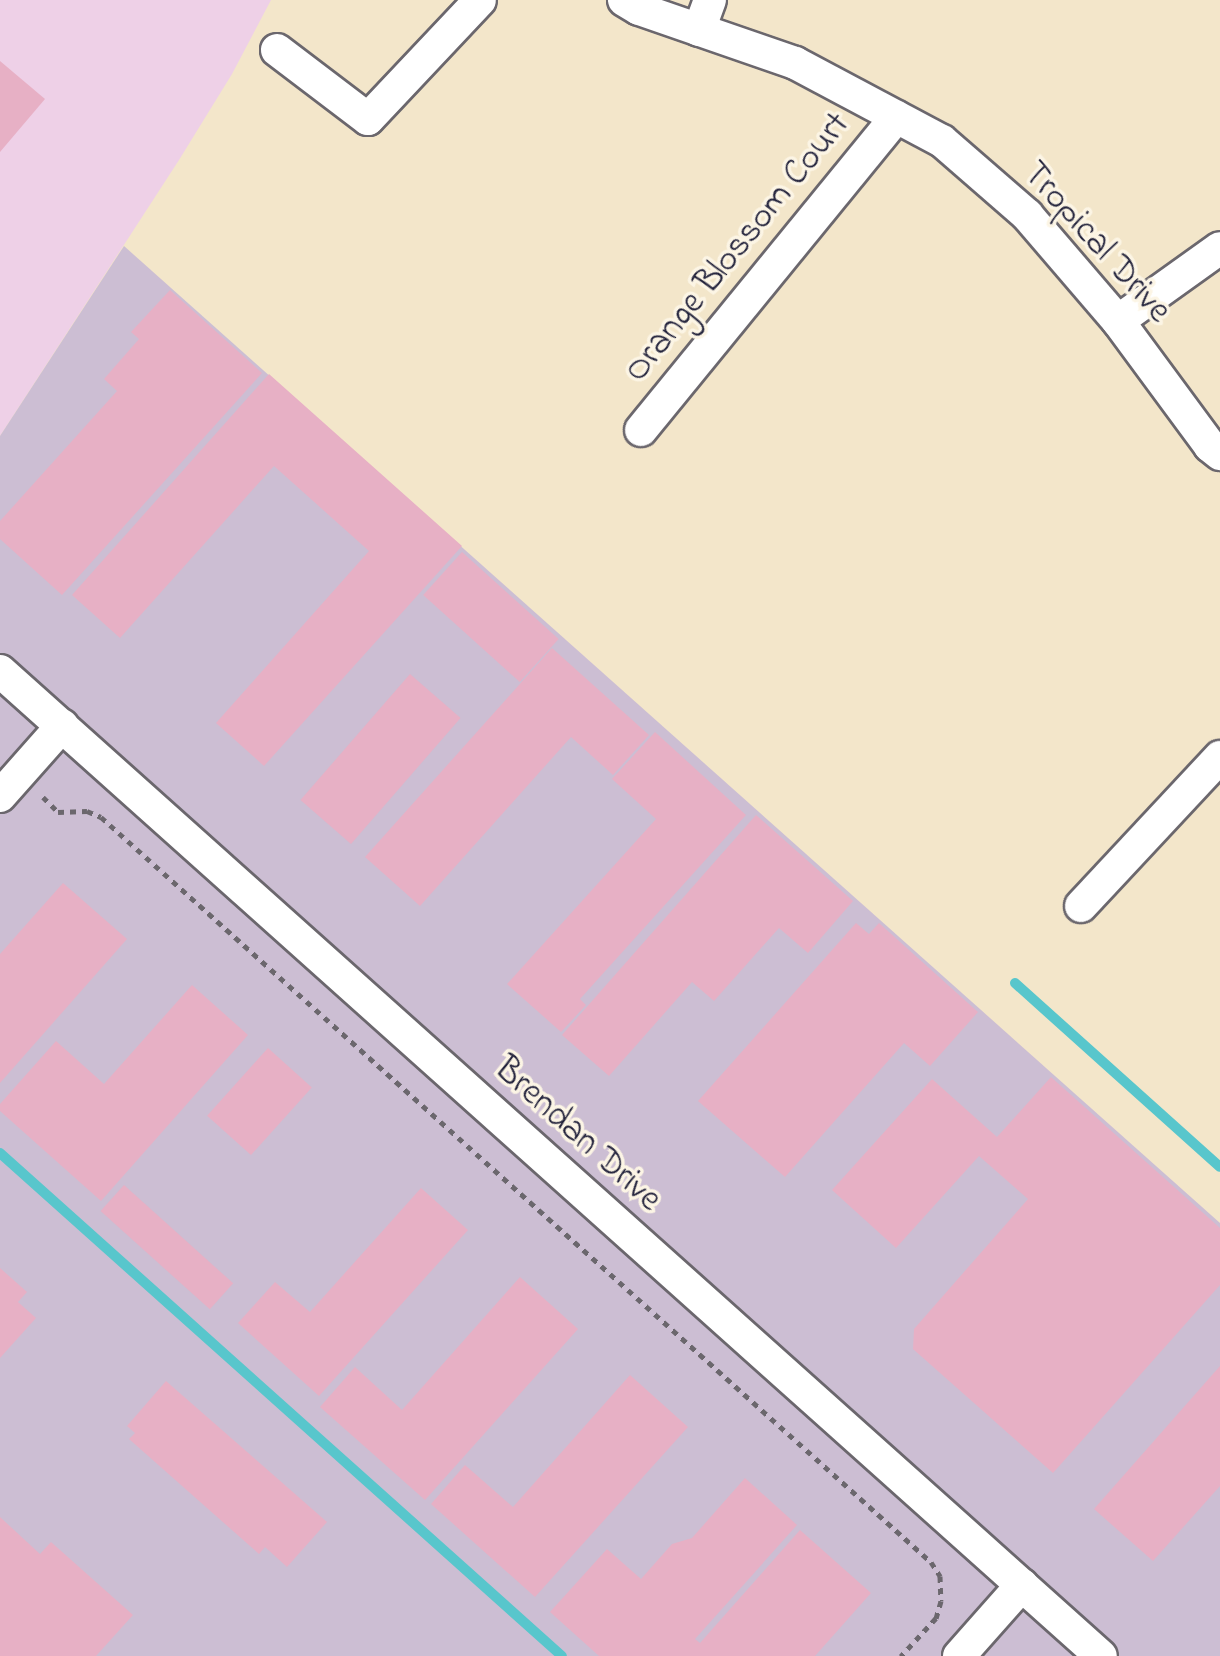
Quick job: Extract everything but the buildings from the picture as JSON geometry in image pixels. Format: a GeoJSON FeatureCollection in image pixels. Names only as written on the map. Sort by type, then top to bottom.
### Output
{"type":"FeatureCollection","features":[{"type":"Feature","properties":{"kind":"street"},"geometry":{"type":"LineString","coordinates":[[277,50],[368,119],[480,0]]}},
{"type":"Feature","properties":{"kind":"street","name":"Tropical Drive"},"geometry":{"type":"LineString","coordinates":[[624,0],[639,9],[795,63],[942,141],[1027,215],[1118,321],[1210,446],[1220,454]]}},
{"type":"Feature","properties":{"kind":"street"},"geometry":{"type":"LineString","coordinates":[[699,30],[710,0]]}},
{"type":"Feature","properties":{"kind":"street","name":"Orange Blossom Court"},"geometry":{"type":"LineString","coordinates":[[641,430],[896,117]]}},
{"type":"Feature","properties":{"kind":"street"},"geometry":{"type":"LineString","coordinates":[[1118,321],[1220,248]]}},
{"type":"Feature","properties":{"kind":"street","name":"Brendan Drive"},"geometry":{"type":"LineString","coordinates":[[0,671],[1101,1656]]}},
{"type":"Feature","properties":{"kind":"street"},"geometry":{"type":"LineString","coordinates":[[10,784],[62,726]]}},
{"type":"Feature","properties":{"kind":"street"},"geometry":{"type":"LineString","coordinates":[[1081,906],[1220,757]]}},
{"type":"Feature","properties":{"kind":"street"},"geometry":{"type":"LineString","coordinates":[[959,1656],[1022,1585]]}},
{"type":"Feature","properties":{"kind":"path"},"geometry":{"type":"LineString","coordinates":[[10,784],[58,812],[87,811],[101,817],[931,1562],[940,1576],[941,1601],[936,1618],[901,1656]]}},
{"type":"Feature","properties":{"kind":"shaded area"},"geometry":{"type":"Polygon","coordinates":[[[0,0],[271,0],[232,74],[179,160],[0,436],[0,0]]]}},
{"type":"Feature","properties":{"kind":"shaded area"},"geometry":{"type":"Polygon","coordinates":[[[124,246],[1220,1223],[1220,1656],[0,1656],[0,436],[124,246]]]}},
{"type":"Feature","properties":{"kind":"waterway"},"geometry":{"type":"LineString","coordinates":[[1015,983],[1220,1167]]}},
{"type":"Feature","properties":{"kind":"waterway"},"geometry":{"type":"LineString","coordinates":[[0,1153],[562,1656]]}}]}
